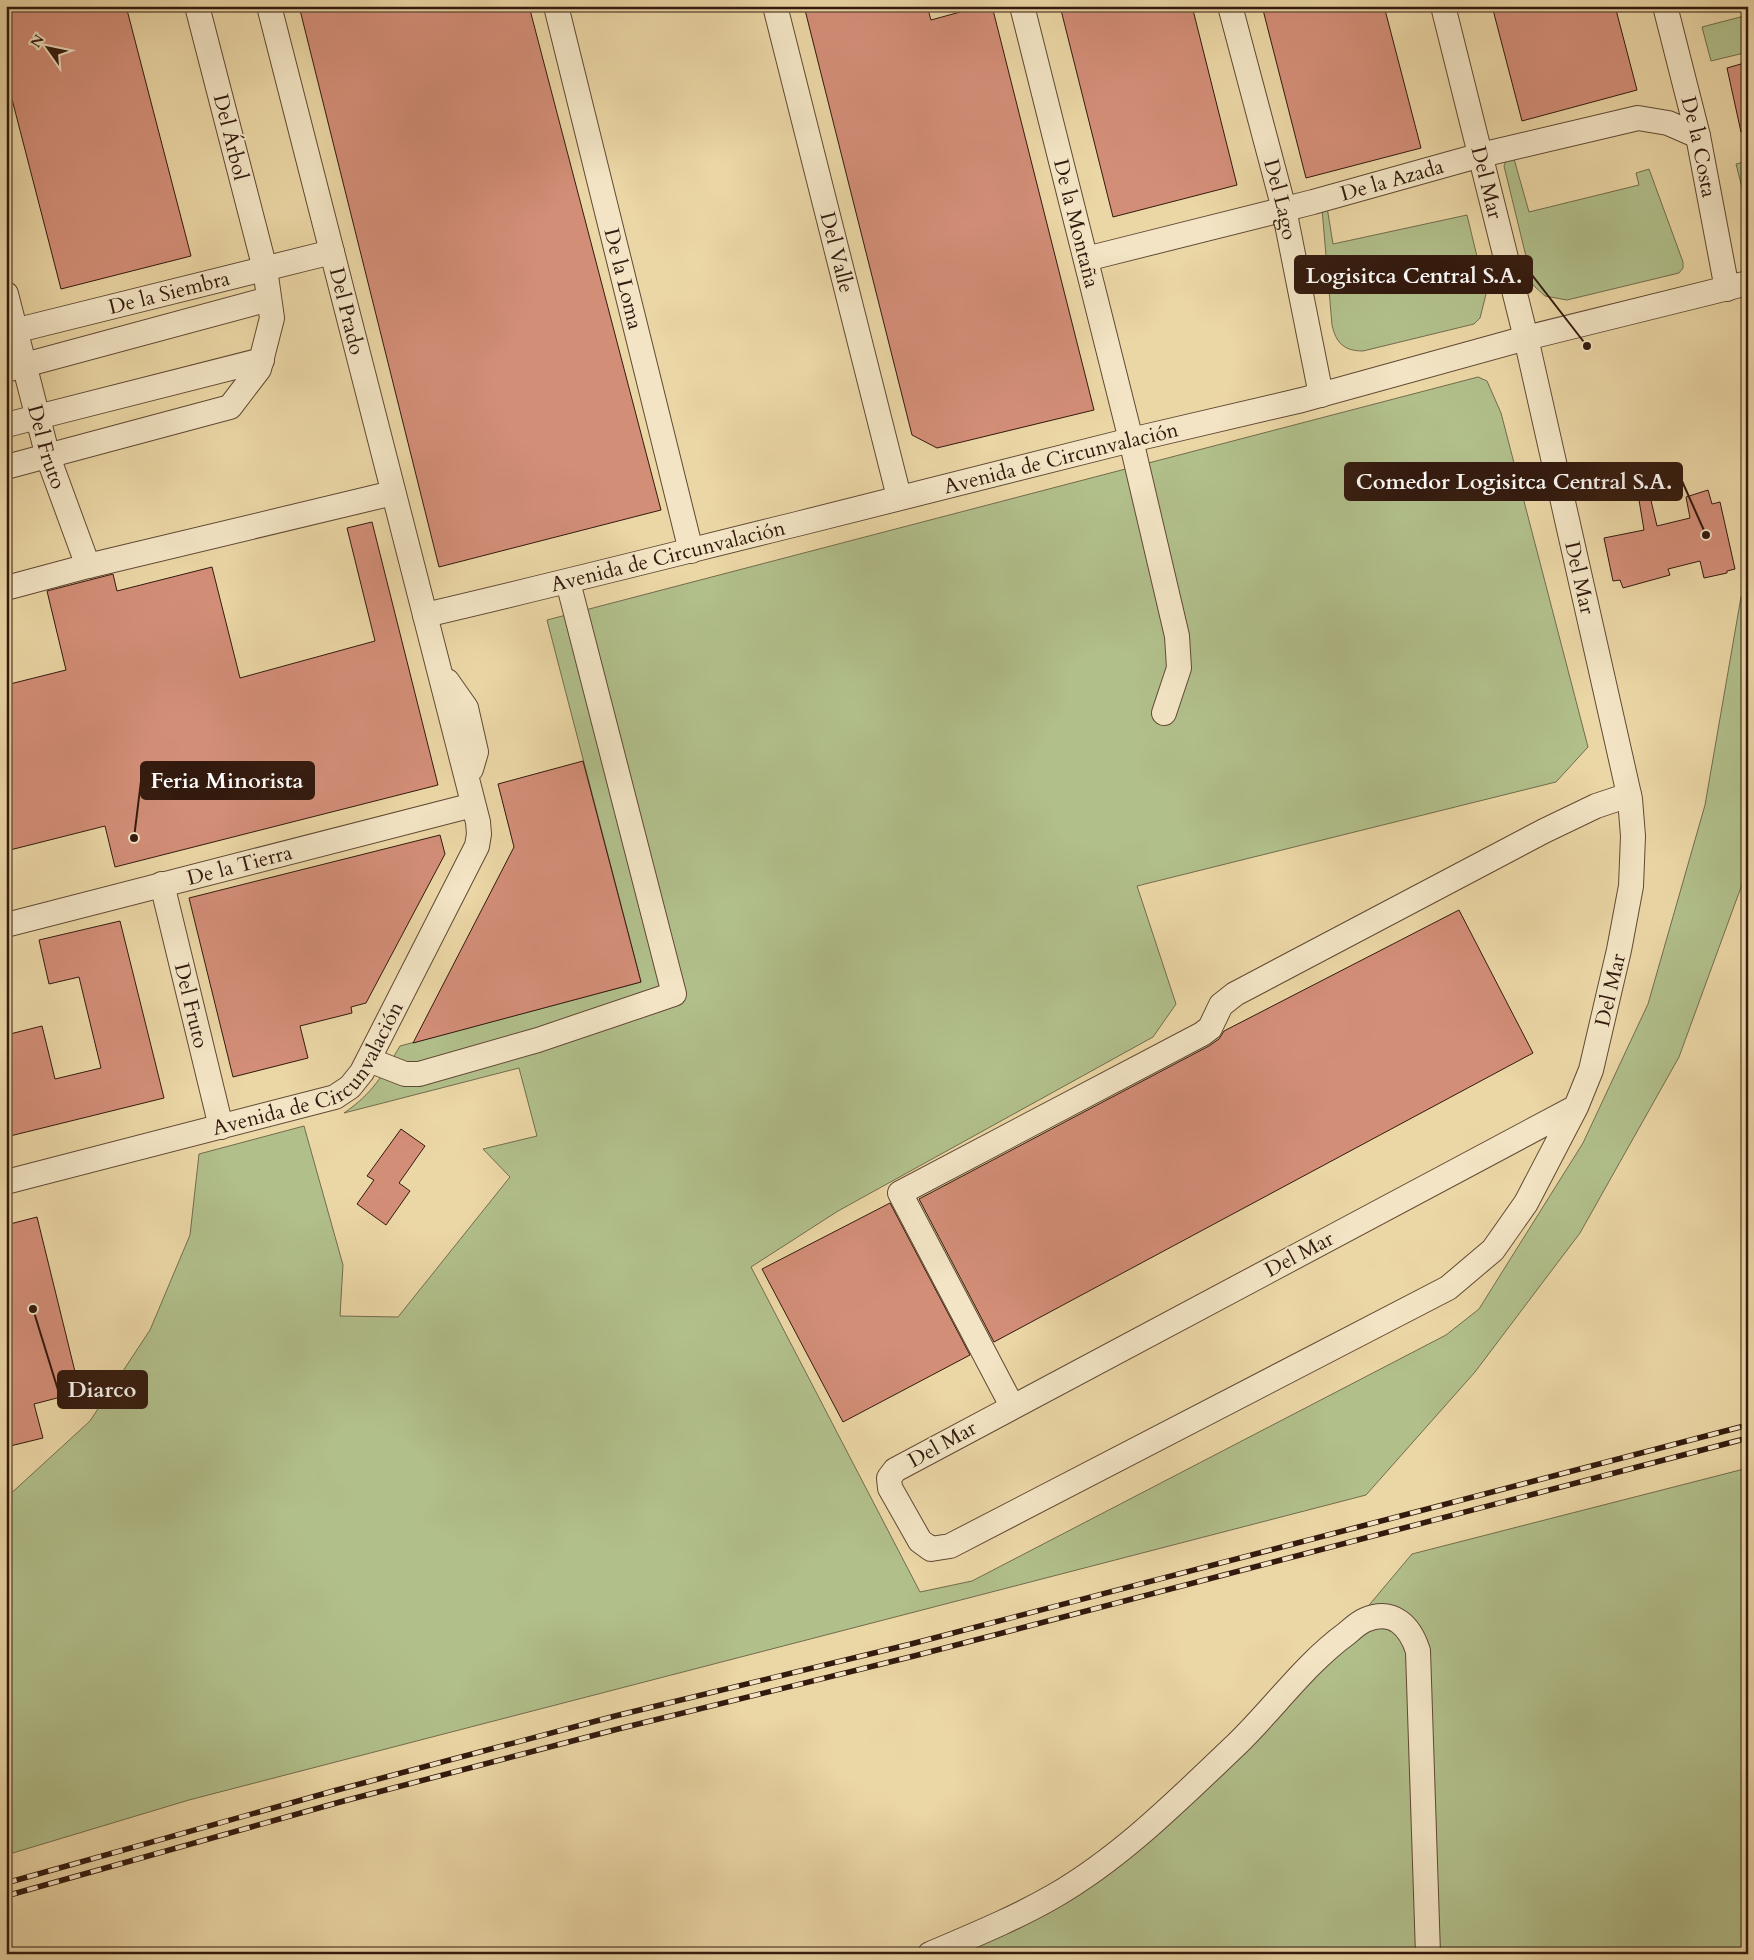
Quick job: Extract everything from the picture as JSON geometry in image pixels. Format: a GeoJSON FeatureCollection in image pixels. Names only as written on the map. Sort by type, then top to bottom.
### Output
{"type":"FeatureCollection","features":[{"type":"Feature","properties":{"kind":"street","name":"Del Árbol"},"geometry":{"type":"LineString","coordinates":[[6,467],[230,407],[259,369],[272,318],[265,268],[197,6]]}},
{"type":"Feature","properties":{"kind":"street","name":"Del Prado"},"geometry":{"type":"LineString","coordinates":[[269,6],[425,616]]}},
{"type":"Feature","properties":{"kind":"street","name":"De la Loma"},"geometry":{"type":"LineString","coordinates":[[556,6],[691,551]]}},
{"type":"Feature","properties":{"kind":"street","name":"Del Valle"},"geometry":{"type":"LineString","coordinates":[[775,6],[899,497]]}},
{"type":"Feature","properties":{"kind":"street","name":"De la Montaña"},"geometry":{"type":"LineString","coordinates":[[1022,6],[1131,440],[1177,636],[1179,668],[1164,712]]}},
{"type":"Feature","properties":{"kind":"street","name":"Del Lago"},"geometry":{"type":"LineString","coordinates":[[1230,6],[1284,209],[1321,395]]}},
{"type":"Feature","properties":{"kind":"street","name":"Del Mar"},"geometry":{"type":"LineString","coordinates":[[1443,6],[1526,338],[1629,795],[1633,836],[1631,886],[1619,950],[1591,1070],[1576,1107],[1526,1203],[1493,1250],[1448,1288],[950,1546],[930,1549],[920,1540],[890,1488],[889,1478],[895,1470],[1576,1107]]}},
{"type":"Feature","properties":{"kind":"street","name":"De la Costa"},"geometry":{"type":"LineString","coordinates":[[1665,6],[1737,286]]}},
{"type":"Feature","properties":{"kind":"street","name":"De la Azada"},"geometry":{"type":"LineString","coordinates":[[1086,258],[1284,209],[1481,155],[1638,118],[1668,123],[1698,136]]}},
{"type":"Feature","properties":{"kind":"street","name":"De la Siembra"},"geometry":{"type":"LineString","coordinates":[[11,332],[332,252]]}},
{"type":"Feature","properties":{"kind":"street","name":"Avenida de Circunvalación"},"geometry":{"type":"LineString","coordinates":[[6,1182],[334,1097],[350,1088],[362,1072],[472,858],[479,834],[425,616],[568,582],[899,497],[1321,395],[1526,338],[1737,286]]}},
{"type":"Feature","properties":{"kind":"street","name":"Del Fruto"},"geometry":{"type":"LineString","coordinates":[[6,294],[15,367],[38,418],[48,457],[88,566]]}},
{"type":"Feature","properties":{"kind":"street"},"geometry":{"type":"LineString","coordinates":[[15,367],[269,299]]}},
{"type":"Feature","properties":{"kind":"street"},"geometry":{"type":"LineString","coordinates":[[6,426],[262,360]]}},
{"type":"Feature","properties":{"kind":"street"},"geometry":{"type":"LineString","coordinates":[[6,588],[88,566],[393,493]]}},
{"type":"Feature","properties":{"kind":"street"},"geometry":{"type":"LineString","coordinates":[[369,1060],[405,1074],[419,1074],[538,1040],[674,994],[568,582]]}},
{"type":"Feature","properties":{"kind":"street"},"geometry":{"type":"LineString","coordinates":[[1012,1406],[900,1193],[1202,1034],[1210,1028],[1221,1005],[1235,994],[1544,831],[1596,806],[1629,795]]}},
{"type":"Feature","properties":{"kind":"street","name":"De la Tierra"},"geometry":{"type":"LineString","coordinates":[[6,925],[473,804]]}},
{"type":"Feature","properties":{"kind":"street","name":"Del Fruto"},"geometry":{"type":"LineString","coordinates":[[162,884],[221,1126]]}},
{"type":"Feature","properties":{"kind":"street"},"geometry":{"type":"LineString","coordinates":[[930,1954],[998,1925],[1046,1900],[1105,1862],[1188,1790],[1252,1729],[1327,1648],[1364,1620],[1382,1616],[1396,1620],[1408,1628],[1418,1651],[1428,1954]]}},
{"type":"Feature","properties":{"kind":"green space"},"geometry":{"type":"Polygon","coordinates":[[[1748,15],[1748,52],[1711,61],[1702,27],[1748,15]]]}},
{"type":"Feature","properties":{"kind":"green space"},"geometry":{"type":"Polygon","coordinates":[[[1514,159],[1529,212],[1639,185],[1636,173],[1649,169],[1683,262],[1683,268],[1679,273],[1567,300],[1545,296],[1533,285],[1504,166],[1506,161],[1514,159]]]}},
{"type":"Feature","properties":{"kind":"green space"},"geometry":{"type":"Polygon","coordinates":[[[1744,162],[1748,164],[1748,211],[1736,164],[1744,162]]]}},
{"type":"Feature","properties":{"kind":"green space"},"geometry":{"type":"Polygon","coordinates":[[[1327,207],[1333,244],[1467,215],[1486,294],[1480,318],[1474,324],[1363,351],[1346,348],[1336,337],[1332,325],[1322,209],[1327,207]]]}},
{"type":"Feature","properties":{"kind":"green space"},"geometry":{"type":"Polygon","coordinates":[[[1478,377],[1487,381],[1501,413],[1588,747],[1556,782],[1137,886],[1176,1004],[1153,1037],[838,1211],[751,1267],[920,1592],[972,1581],[1446,1335],[1479,1309],[1583,1143],[1648,1004],[1705,805],[1741,597],[1748,599],[1748,868],[1679,1057],[1580,1233],[1475,1372],[1366,1495],[189,1800],[6,1855],[6,1498],[90,1421],[150,1330],[190,1235],[199,1154],[304,1126],[343,1265],[340,1316],[398,1317],[510,1177],[483,1149],[537,1136],[519,1068],[344,1113],[370,1091],[400,1046],[641,982],[547,620],[1478,377]]]}},
{"type":"Feature","properties":{"kind":"green space"},"geometry":{"type":"Polygon","coordinates":[[[1748,1468],[1748,1954],[953,1954],[1116,1866],[1202,1794],[1270,1723],[1412,1554],[1748,1468]]]}},
{"type":"Feature","properties":{"kind":"building"},"geometry":{"type":"Polygon","coordinates":[[[6,6],[126,6],[191,256],[61,289],[6,76],[6,6]]]}},
{"type":"Feature","properties":{"kind":"building"},"geometry":{"type":"Polygon","coordinates":[[[299,6],[529,6],[661,510],[439,567],[299,6]]]}},
{"type":"Feature","properties":{"kind":"building"},"geometry":{"type":"Polygon","coordinates":[[[804,6],[927,6],[931,20],[982,6],[992,6],[1094,410],[937,448],[912,435],[804,6]]]}},
{"type":"Feature","properties":{"kind":"building"},"geometry":{"type":"Polygon","coordinates":[[[1060,6],[1192,6],[1237,185],[1113,217],[1060,6]]]}},
{"type":"Feature","properties":{"kind":"building"},"geometry":{"type":"Polygon","coordinates":[[[1262,6],[1384,6],[1421,148],[1306,178],[1262,6]]]}},
{"type":"Feature","properties":{"kind":"building"},"geometry":{"type":"Polygon","coordinates":[[[1492,6],[1615,6],[1637,90],[1522,121],[1492,6]]]}},
{"type":"Feature","properties":{"kind":"building"},"geometry":{"type":"Polygon","coordinates":[[[1748,62],[1748,131],[1741,132],[1727,68],[1748,62]]]}},
{"type":"Feature","properties":{"kind":"building"},"geometry":{"type":"Polygon","coordinates":[[[1708,490],[1712,504],[1720,502],[1735,569],[1727,571],[1727,573],[1704,578],[1700,561],[1668,569],[1670,575],[1623,588],[1620,580],[1613,581],[1604,538],[1644,530],[1638,494],[1649,492],[1657,526],[1690,518],[1686,497],[1708,490]]]}},
{"type":"Feature","properties":{"kind":"building"},"geometry":{"type":"Polygon","coordinates":[[[372,522],[438,785],[115,867],[105,826],[6,851],[6,685],[66,670],[47,591],[113,574],[117,591],[212,567],[240,678],[375,641],[347,528],[372,522]]]}},
{"type":"Feature","properties":{"kind":"building"},"geometry":{"type":"Polygon","coordinates":[[[583,761],[641,982],[413,1043],[514,847],[498,784],[583,761]]]}},
{"type":"Feature","properties":{"kind":"building"},"geometry":{"type":"Polygon","coordinates":[[[440,835],[445,854],[366,1003],[351,1007],[352,1013],[300,1026],[308,1058],[233,1077],[189,898],[440,835]]]}},
{"type":"Feature","properties":{"kind":"building"},"geometry":{"type":"Polygon","coordinates":[[[1459,910],[1533,1053],[994,1342],[919,1199],[1209,1046],[1219,1039],[1224,1031],[1459,910]]]}},
{"type":"Feature","properties":{"kind":"building"},"geometry":{"type":"Polygon","coordinates":[[[120,921],[164,1098],[6,1137],[6,1035],[42,1026],[55,1079],[101,1068],[79,977],[49,984],[39,940],[120,921]]]}},
{"type":"Feature","properties":{"kind":"building"},"geometry":{"type":"Polygon","coordinates":[[[401,1129],[425,1146],[399,1183],[410,1191],[386,1225],[357,1204],[374,1180],[367,1176],[401,1129]]]}},
{"type":"Feature","properties":{"kind":"building"},"geometry":{"type":"Polygon","coordinates":[[[890,1203],[970,1355],[843,1422],[762,1269],[890,1203]]]}},
{"type":"Feature","properties":{"kind":"building"},"geometry":{"type":"Polygon","coordinates":[[[37,1217],[80,1392],[34,1404],[43,1438],[6,1447],[6,1225],[37,1217]]]}},
{"type":"Feature","properties":{"kind":"railway"},"geometry":{"type":"LineString","coordinates":[[6,1883],[337,1790],[615,1716],[911,1644],[1748,1425]]}},
{"type":"Feature","properties":{"kind":"railway"},"geometry":{"type":"LineString","coordinates":[[6,1896],[340,1802],[618,1729],[914,1656],[1748,1438]]}},
{"type":"Feature","properties":{"kind":"place","name":"Logisitca Central S.A."},"geometry":{"type":"Point","coordinates":[1587,346]}},
{"type":"Feature","properties":{"kind":"place","name":"Comedor Logisitca Central S.A."},"geometry":{"type":"Point","coordinates":[1706,535]}},
{"type":"Feature","properties":{"kind":"place","name":"Feria Minorista"},"geometry":{"type":"Point","coordinates":[134,838]}},
{"type":"Feature","properties":{"kind":"place","name":"Diarco"},"geometry":{"type":"Point","coordinates":[33,1309]}}]}
